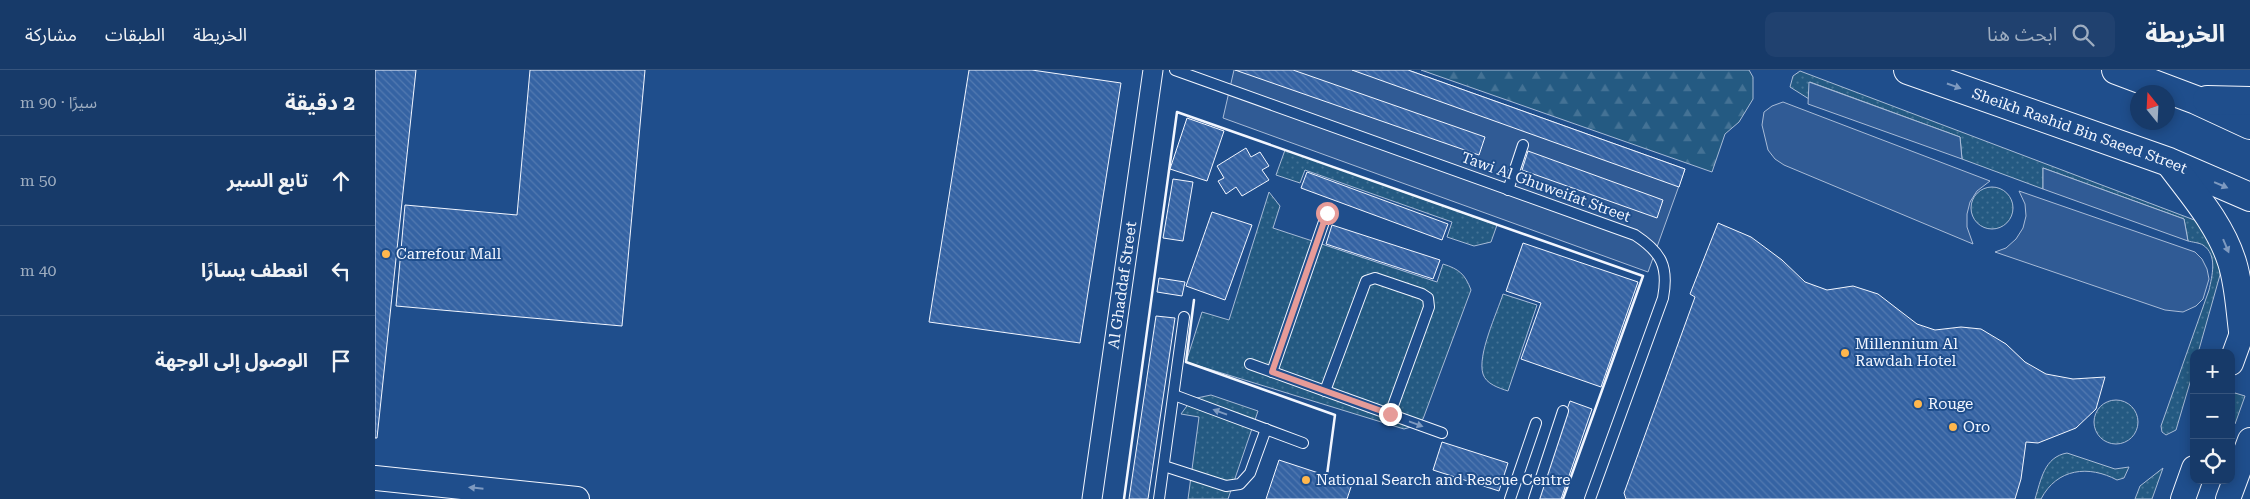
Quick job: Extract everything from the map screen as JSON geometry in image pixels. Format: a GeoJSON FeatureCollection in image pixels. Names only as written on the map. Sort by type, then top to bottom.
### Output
{"type":"FeatureCollection","features":[{"type":"Feature","properties":{"kind":"main road","name":"Sheikh Rashid Bin Saeed Street"},"geometry":{"type":"LineString","coordinates":[[1908,70],[2169,162],[2250,197]]}},
{"type":"Feature","properties":{"kind":"main road"},"geometry":{"type":"LineString","coordinates":[[2116,70],[2196,100],[2250,125]]}},
{"type":"Feature","properties":{"kind":"main road"},"geometry":{"type":"LineString","coordinates":[[2196,100],[2250,101]]}},
{"type":"Feature","properties":{"kind":"main road"},"geometry":{"type":"LineString","coordinates":[[2169,162],[2208,214],[2226,245],[2238,284],[2246,320]]}},
{"type":"Feature","properties":{"kind":"street","name":"Al Ghaddaf Street"},"geometry":{"type":"LineString","coordinates":[[1092,499],[1153,70]]}},
{"type":"Feature","properties":{"kind":"street"},"geometry":{"type":"LineString","coordinates":[[2235,352],[2246,320]]}},
{"type":"Feature","properties":{"kind":"street"},"geometry":{"type":"LineString","coordinates":[[2228,499],[2250,440]]}},
{"type":"Feature","properties":{"kind":"street"},"geometry":{"type":"LineString","coordinates":[[375,478],[577,499]]}},
{"type":"Feature","properties":{"kind":"street"},"geometry":{"type":"LineString","coordinates":[[2183,499],[2190,479]]}},
{"type":"Feature","properties":{"kind":"lane","name":"Tawi Al Ghuweifat Street"},"geometry":{"type":"LineString","coordinates":[[1175,70],[1635,235],[1650,245],[1662,260],[1666,280],[1663,298],[1589,499]]}},
{"type":"Feature","properties":{"kind":"lane"},"geometry":{"type":"LineString","coordinates":[[1508,190],[1523,145]]}},
{"type":"Feature","properties":{"kind":"lane"},"geometry":{"type":"LineString","coordinates":[[1272,372],[1327,213]]}},
{"type":"Feature","properties":{"kind":"lane"},"geometry":{"type":"LineString","coordinates":[[1325,391],[1367,281],[1375,278],[1422,294],[1428,298],[1429,308],[1390,414]]}},
{"type":"Feature","properties":{"kind":"lane"},"geometry":{"type":"LineString","coordinates":[[1159,499],[1184,318]]}},
{"type":"Feature","properties":{"kind":"lane"},"geometry":{"type":"LineString","coordinates":[[1249,364],[1442,433]]}},
{"type":"Feature","properties":{"kind":"lane"},"geometry":{"type":"LineString","coordinates":[[1174,395],[1303,442]]}},
{"type":"Feature","properties":{"kind":"lane"},"geometry":{"type":"LineString","coordinates":[[1534,499],[1563,411]]}},
{"type":"Feature","properties":{"kind":"lane"},"geometry":{"type":"LineString","coordinates":[[1510,499],[1536,424]]}},
{"type":"Feature","properties":{"kind":"lane"},"geometry":{"type":"LineString","coordinates":[[1164,466],[1226,486],[1240,484],[1250,473],[1266,429]]}},
{"type":"Feature","properties":{"kind":"green space"},"geometry":{"type":"Polygon","coordinates":[[[1421,70],[1749,70],[1753,77],[1753,99],[1739,122],[1725,134],[1712,172],[1421,70]]]}},
{"type":"Feature","properties":{"kind":"green space"},"geometry":{"type":"Polygon","coordinates":[[[1800,71],[2197,221],[2220,252],[2220,275],[2199,349],[2190,349],[2190,383],[2176,430],[2166,435],[2162,432],[2161,426],[2209,290],[2213,266],[2208,249],[2202,244],[2188,241],[2184,219],[2043,168],[2043,189],[1962,159],[1960,137],[1810,82],[1809,99],[1790,87],[1793,76],[1800,71]]]}},
{"type":"Feature","properties":{"kind":"green space"},"geometry":{"type":"Polygon","coordinates":[[[1285,150],[1497,225],[1491,242],[1474,246],[1447,237],[1452,222],[1305,170],[1300,183],[1276,175],[1285,150]]]}},
{"type":"Feature","properties":{"kind":"green space"},"geometry":{"type":"Polygon","coordinates":[[[1992,187],[2007,193],[2013,208],[2007,223],[1992,229],[1977,223],[1971,208],[1977,193],[1992,187]]]}},
{"type":"Feature","properties":{"kind":"green space"},"geometry":{"type":"Polygon","coordinates":[[[1269,192],[1280,206],[1273,228],[1437,282],[1443,264],[1457,270],[1464,276],[1471,290],[1423,419],[1414,426],[1404,429],[1186,362],[1202,312],[1229,320],[1269,192]]]}},
{"type":"Feature","properties":{"kind":"green space"},"geometry":{"type":"Polygon","coordinates":[[[1503,294],[1537,305],[1508,391],[1493,385],[1487,380],[1483,374],[1482,366],[1485,345],[1503,294]]]}},
{"type":"Feature","properties":{"kind":"green space"},"geometry":{"type":"Polygon","coordinates":[[[2235,393],[2245,396],[2235,424],[2235,393]]]}},
{"type":"Feature","properties":{"kind":"green space"},"geometry":{"type":"Polygon","coordinates":[[[1211,395],[1258,411],[1228,499],[1188,499],[1199,417],[1181,414],[1192,399],[1211,395]]]}},
{"type":"Feature","properties":{"kind":"green space"},"geometry":{"type":"Polygon","coordinates":[[[2116,400],[2128,404],[2134,410],[2138,422],[2134,434],[2128,440],[2116,444],[2104,440],[2098,434],[2094,422],[2098,410],[2104,404],[2116,400]]]}},
{"type":"Feature","properties":{"kind":"green space"},"geometry":{"type":"Polygon","coordinates":[[[2067,453],[2115,469],[2129,467],[2124,478],[2117,480],[2096,472],[2085,471],[2065,475],[2048,489],[2041,499],[2035,499],[2048,464],[2059,455],[2067,453]]]}},
{"type":"Feature","properties":{"kind":"green space"},"geometry":{"type":"Polygon","coordinates":[[[2163,468],[2152,499],[2135,499],[2140,486],[2163,468]]]}},
{"type":"Feature","properties":{"kind":"shaded area"},"geometry":{"type":"Polygon","coordinates":[[[1234,70],[1408,70],[1685,169],[1648,272],[1223,118],[1234,70]]]}},
{"type":"Feature","properties":{"kind":"shaded area"},"geometry":{"type":"Polygon","coordinates":[[[1809,82],[1960,137],[1962,159],[1808,104],[1809,82]]]}},
{"type":"Feature","properties":{"kind":"shaded area"},"geometry":{"type":"Polygon","coordinates":[[[1783,102],[1990,181],[1977,191],[1970,202],[1967,214],[1967,227],[1973,244],[1784,165],[1775,159],[1768,150],[1762,125],[1764,112],[1772,106],[1783,102]]]}},
{"type":"Feature","properties":{"kind":"shaded area"},"geometry":{"type":"Polygon","coordinates":[[[2043,168],[2184,219],[2188,241],[2043,189],[2043,168]]]}},
{"type":"Feature","properties":{"kind":"shaded area"},"geometry":{"type":"Polygon","coordinates":[[[2019,191],[2195,252],[2202,259],[2209,279],[2203,299],[2196,306],[2183,312],[2165,310],[1995,252],[2006,248],[2016,239],[2023,228],[2026,216],[2025,204],[2019,191]]]}},
{"type":"Feature","properties":{"kind":"building","name":"Carrefour Mall"},"geometry":{"type":"Polygon","coordinates":[[[375,70],[416,70],[377,438],[375,438],[375,70]]]}},
{"type":"Feature","properties":{"kind":"building"},"geometry":{"type":"Polygon","coordinates":[[[530,70],[645,70],[622,326],[396,306],[405,205],[517,215],[530,70]]]}},
{"type":"Feature","properties":{"kind":"building"},"geometry":{"type":"Polygon","coordinates":[[[969,70],[1032,70],[1121,83],[1080,343],[929,322],[969,70]]]}},
{"type":"Feature","properties":{"kind":"building"},"geometry":{"type":"Polygon","coordinates":[[[1235,70],[1293,70],[1485,137],[1479,155],[1235,70]]]}},
{"type":"Feature","properties":{"kind":"building"},"geometry":{"type":"Polygon","coordinates":[[[1352,70],[1408,70],[1685,169],[1679,187],[1352,70]]]}},
{"type":"Feature","properties":{"kind":"building"},"geometry":{"type":"Polygon","coordinates":[[[1187,118],[1224,131],[1207,181],[1170,169],[1187,118]]]}},
{"type":"Feature","properties":{"kind":"building"},"geometry":{"type":"Polygon","coordinates":[[[1246,148],[1251,157],[1260,152],[1269,166],[1262,170],[1269,180],[1242,196],[1236,187],[1226,194],[1218,181],[1224,178],[1217,166],[1246,148]]]}},
{"type":"Feature","properties":{"kind":"building"},"geometry":{"type":"Polygon","coordinates":[[[1528,151],[1663,200],[1657,218],[1522,170],[1528,151]]]}},
{"type":"Feature","properties":{"kind":"building"},"geometry":{"type":"Polygon","coordinates":[[[1307,172],[1448,224],[1442,240],[1301,188],[1307,172]]]}},
{"type":"Feature","properties":{"kind":"building"},"geometry":{"type":"Polygon","coordinates":[[[1173,179],[1193,182],[1183,241],[1163,238],[1173,179]]]}},
{"type":"Feature","properties":{"kind":"building"},"geometry":{"type":"Polygon","coordinates":[[[1212,212],[1252,225],[1225,300],[1186,286],[1212,212]]]}},
{"type":"Feature","properties":{"kind":"building","name":"Millennium Al Rawdah Hotel"},"geometry":{"type":"Polygon","coordinates":[[[1718,223],[1751,237],[1782,260],[1805,282],[1827,290],[1853,286],[1878,294],[1917,324],[1935,330],[1961,327],[1981,329],[2006,344],[2025,362],[2046,374],[2073,379],[2105,377],[2096,409],[2076,428],[2038,443],[2026,442],[2021,479],[2015,499],[1626,499],[1624,493],[1695,297],[1690,294],[1718,223]]]}},
{"type":"Feature","properties":{"kind":"building"},"geometry":{"type":"Polygon","coordinates":[[[1332,225],[1440,260],[1433,279],[1326,244],[1332,225]]]}},
{"type":"Feature","properties":{"kind":"building"},"geometry":{"type":"Polygon","coordinates":[[[1523,243],[1638,282],[1601,387],[1521,359],[1541,303],[1506,291],[1523,243]]]}},
{"type":"Feature","properties":{"kind":"building"},"geometry":{"type":"Polygon","coordinates":[[[1159,278],[1185,282],[1182,296],[1157,292],[1159,278]]]}},
{"type":"Feature","properties":{"kind":"building"},"geometry":{"type":"Polygon","coordinates":[[[1156,316],[1175,318],[1148,499],[1129,499],[1156,316]]]}},
{"type":"Feature","properties":{"kind":"building"},"geometry":{"type":"Polygon","coordinates":[[[1570,401],[1592,409],[1561,499],[1535,499],[1570,401]]]}},
{"type":"Feature","properties":{"kind":"building"},"geometry":{"type":"Polygon","coordinates":[[[1442,442],[1508,463],[1499,491],[1433,470],[1442,442]]]}},
{"type":"Feature","properties":{"kind":"building","name":"National Search and Rescue Centre"},"geometry":{"type":"Polygon","coordinates":[[[1279,460],[1352,484],[1347,499],[1266,499],[1279,460]]]}},
{"type":"Feature","properties":{"kind":"wall"},"geometry":{"type":"LineString","coordinates":[[1124,499],[1177,112],[1643,276],[1563,499]]}},
{"type":"Feature","properties":{"kind":"wall"},"geometry":{"type":"LineString","coordinates":[[1194,300],[1186,362],[1335,415],[1327,475]]}},
{"type":"Feature","properties":{"kind":"place","name":"Carrefour Mall"},"geometry":{"type":"Point","coordinates":[386,254]}},
{"type":"Feature","properties":{"kind":"place","name":"Millennium Al Rawdah Hotel"},"geometry":{"type":"Point","coordinates":[1845,353]}},
{"type":"Feature","properties":{"kind":"place","name":"Rouge"},"geometry":{"type":"Point","coordinates":[1918,404]}},
{"type":"Feature","properties":{"kind":"place","name":"Oro"},"geometry":{"type":"Point","coordinates":[1953,427]}},
{"type":"Feature","properties":{"kind":"place","name":"National Search and Rescue Centre"},"geometry":{"type":"Point","coordinates":[1306,480]}},
{"type":"Feature","properties":{"kind":"route"},"geometry":{"type":"LineString","coordinates":[[1327,213],[1272,372],[1390,414]]}}]}
